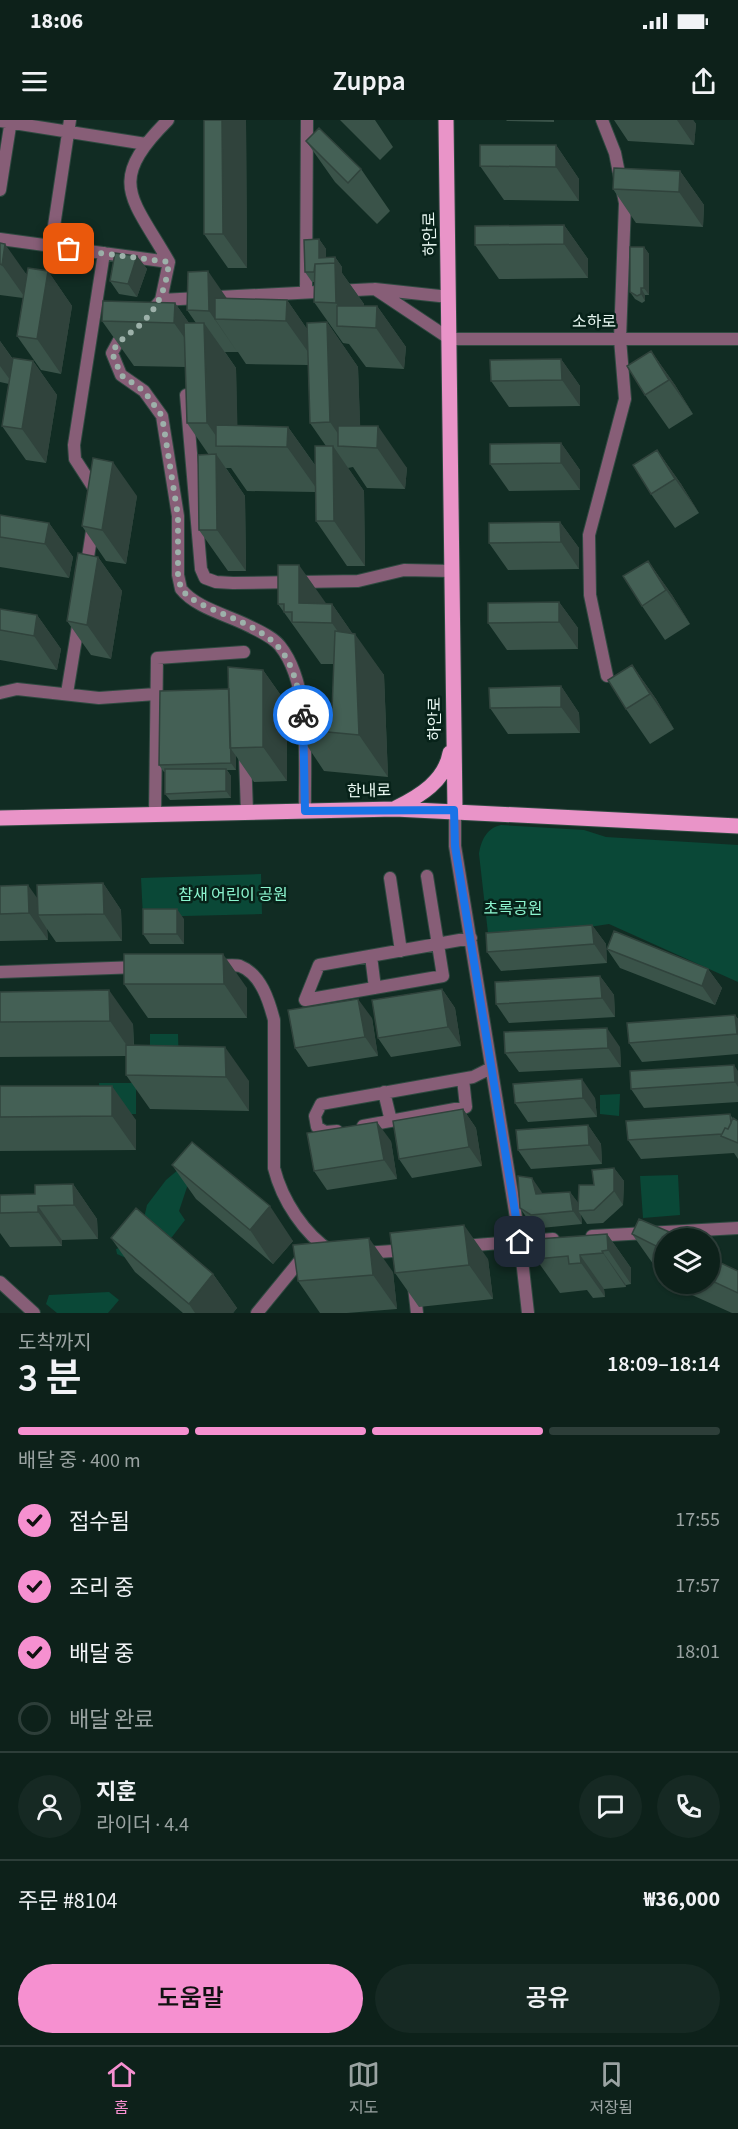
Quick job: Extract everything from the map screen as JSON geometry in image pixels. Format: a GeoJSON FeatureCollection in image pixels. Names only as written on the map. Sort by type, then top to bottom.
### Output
{"type":"FeatureCollection","features":[{"type":"Feature","properties":{"kind":"main road","name":"하안로"},"geometry":{"type":"LineString","coordinates":[[446,120],[454,810]]}},
{"type":"Feature","properties":{"kind":"main road"},"geometry":{"type":"LineString","coordinates":[[395,809],[417,796],[440,776],[447,767],[453,738]]}},
{"type":"Feature","properties":{"kind":"main road","name":"한내로"},"geometry":{"type":"LineString","coordinates":[[0,818],[395,809],[454,810],[738,826]]}},
{"type":"Feature","properties":{"kind":"street"},"geometry":{"type":"LineString","coordinates":[[168,120],[134,160],[129,183],[135,206],[169,262],[166,285],[161,300],[142,323],[118,342],[112,353],[121,375],[144,391],[162,416],[178,516],[178,575],[181,589],[201,604],[264,634],[279,645],[292,668],[303,713],[305,811]]}},
{"type":"Feature","properties":{"kind":"street"},"geometry":{"type":"LineString","coordinates":[[306,290],[307,120]]}},
{"type":"Feature","properties":{"kind":"street"},"geometry":{"type":"LineString","coordinates":[[602,120],[615,153],[625,203],[620,339],[625,399],[589,535],[589,587],[606,676]]}},
{"type":"Feature","properties":{"kind":"street"},"geometry":{"type":"LineString","coordinates":[[0,190],[7,121],[69,126],[146,144]]}},
{"type":"Feature","properties":{"kind":"street"},"geometry":{"type":"LineString","coordinates":[[51,246],[69,126]]}},
{"type":"Feature","properties":{"kind":"street"},"geometry":{"type":"LineString","coordinates":[[0,239],[169,262]]}},
{"type":"Feature","properties":{"kind":"street"},"geometry":{"type":"LineString","coordinates":[[84,588],[98,495],[75,459],[74,445],[104,253]]}},
{"type":"Feature","properties":{"kind":"street"},"geometry":{"type":"LineString","coordinates":[[375,289],[450,339]]}},
{"type":"Feature","properties":{"kind":"street"},"geometry":{"type":"LineString","coordinates":[[161,300],[306,290],[375,289],[449,297]]}},
{"type":"Feature","properties":{"kind":"street","name":"소하로"},"geometry":{"type":"LineString","coordinates":[[450,339],[738,339]]}},
{"type":"Feature","properties":{"kind":"street"},"geometry":{"type":"LineString","coordinates":[[186,395],[201,569],[205,578],[216,582],[233,583],[358,581],[404,570],[453,571]]}},
{"type":"Feature","properties":{"kind":"street"},"geometry":{"type":"LineString","coordinates":[[68,693],[80,609]]}},
{"type":"Feature","properties":{"kind":"street"},"geometry":{"type":"LineString","coordinates":[[155,814],[157,658],[244,652]]}},
{"type":"Feature","properties":{"kind":"street"},"geometry":{"type":"LineString","coordinates":[[0,693],[17,689],[99,698],[156,694]]}},
{"type":"Feature","properties":{"kind":"street"},"geometry":{"type":"LineString","coordinates":[[245,742],[248,812]]}},
{"type":"Feature","properties":{"kind":"street","name":"하안로"},"geometry":{"type":"LineString","coordinates":[[454,810],[455,846],[520,1242],[528,1313]]}},
{"type":"Feature","properties":{"kind":"street"},"geometry":{"type":"LineString","coordinates":[[427,876],[438,944],[443,976],[305,1000],[318,965],[401,951],[438,944],[471,938]]}},
{"type":"Feature","properties":{"kind":"street"},"geometry":{"type":"LineString","coordinates":[[390,878],[401,951]]}},
{"type":"Feature","properties":{"kind":"street"},"geometry":{"type":"LineString","coordinates":[[371,956],[375,988]]}},
{"type":"Feature","properties":{"kind":"street"},"geometry":{"type":"LineString","coordinates":[[207,966],[240,966],[257,979],[269,1001],[274,1020],[276,1176],[285,1198],[310,1233],[339,1255]]}},
{"type":"Feature","properties":{"kind":"street"},"geometry":{"type":"LineString","coordinates":[[0,972],[153,967]]}},
{"type":"Feature","properties":{"kind":"street"},"geometry":{"type":"LineString","coordinates":[[463,1079],[466,1107],[325,1132],[316,1125],[316,1111],[321,1104],[463,1079],[491,1068]]}},
{"type":"Feature","properties":{"kind":"street"},"geometry":{"type":"LineString","coordinates":[[384,1092],[391,1121]]}},
{"type":"Feature","properties":{"kind":"street"},"geometry":{"type":"LineString","coordinates":[[584,1237],[738,1228]]}},
{"type":"Feature","properties":{"kind":"street"},"geometry":{"type":"LineString","coordinates":[[454,1247],[561,1239]]}},
{"type":"Feature","properties":{"kind":"street"},"geometry":{"type":"LineString","coordinates":[[257,1313],[302,1258],[339,1255],[414,1258],[417,1313]]}},
{"type":"Feature","properties":{"kind":"street"},"geometry":{"type":"LineString","coordinates":[[0,1282],[34,1313]]}},
{"type":"Feature","properties":{"kind":"green space","name":"초록공원"},"geometry":{"type":"Polygon","coordinates":[[[501,825],[584,830],[606,837],[738,845],[738,982],[609,924],[489,942],[479,854],[485,835],[501,825]]]}},
{"type":"Feature","properties":{"kind":"green space","name":"참새 어린이 공원"},"geometry":{"type":"Polygon","coordinates":[[[261,874],[262,914],[143,917],[141,878],[261,874]]]}},
{"type":"Feature","properties":{"kind":"green space"},"geometry":{"type":"Polygon","coordinates":[[[150,1034],[178,1034],[179,1070],[150,1071],[150,1034]]]}},
{"type":"Feature","properties":{"kind":"green space"},"geometry":{"type":"Polygon","coordinates":[[[99,1083],[136,1083],[136,1114],[100,1114],[99,1083]]]}},
{"type":"Feature","properties":{"kind":"green space"},"geometry":{"type":"Polygon","coordinates":[[[620,1094],[619,1116],[600,1114],[600,1095],[620,1094]]]}},
{"type":"Feature","properties":{"kind":"green space"},"geometry":{"type":"Polygon","coordinates":[[[191,1159],[196,1160],[179,1211],[185,1220],[172,1237],[133,1261],[117,1254],[116,1249],[125,1246],[144,1218],[147,1205],[166,1180],[191,1159]]]}},
{"type":"Feature","properties":{"kind":"green space"},"geometry":{"type":"Polygon","coordinates":[[[678,1175],[680,1215],[643,1218],[640,1176],[678,1175]]]}},
{"type":"Feature","properties":{"kind":"green space"},"geometry":{"type":"Polygon","coordinates":[[[109,1292],[119,1300],[108,1313],[57,1313],[46,1304],[49,1295],[109,1292]]]}},
{"type":"Feature","properties":{"kind":"building"},"geometry":{"type":"Polygon","coordinates":[[[204,120],[222,120],[223,234],[204,234],[204,120]]]}},
{"type":"Feature","properties":{"kind":"building"},"geometry":{"type":"Polygon","coordinates":[[[319,128],[361,169],[348,183],[306,141],[319,128]]]}},
{"type":"Feature","properties":{"kind":"building"},"geometry":{"type":"Polygon","coordinates":[[[480,145],[556,145],[556,167],[480,166],[480,145]]]}},
{"type":"Feature","properties":{"kind":"building"},"geometry":{"type":"Polygon","coordinates":[[[614,168],[680,171],[679,192],[613,189],[614,168]]]}},
{"type":"Feature","properties":{"kind":"building"},"geometry":{"type":"Polygon","coordinates":[[[564,225],[564,244],[475,245],[475,226],[564,225]]]}},
{"type":"Feature","properties":{"kind":"building"},"geometry":{"type":"Polygon","coordinates":[[[319,239],[319,258],[335,257],[335,263],[315,264],[314,272],[305,272],[304,240],[319,239]]]}},
{"type":"Feature","properties":{"kind":"building"},"geometry":{"type":"Polygon","coordinates":[[[0,243],[5,244],[2,265],[0,264],[0,243]]]}},
{"type":"Feature","properties":{"kind":"building"},"geometry":{"type":"Polygon","coordinates":[[[630,247],[644,247],[644,288],[641,288],[641,294],[637,296],[630,292],[630,247]]]}},
{"type":"Feature","properties":{"kind":"building"},"geometry":{"type":"Polygon","coordinates":[[[115,253],[137,256],[128,284],[110,281],[115,253]]]}},
{"type":"Feature","properties":{"kind":"building"},"geometry":{"type":"Polygon","coordinates":[[[335,263],[336,303],[314,302],[315,264],[335,263]]]}},
{"type":"Feature","properties":{"kind":"building"},"geometry":{"type":"Polygon","coordinates":[[[28,268],[48,271],[37,339],[17,336],[28,268]]]}},
{"type":"Feature","properties":{"kind":"building"},"geometry":{"type":"Polygon","coordinates":[[[208,271],[209,311],[187,310],[188,272],[208,271]]]}},
{"type":"Feature","properties":{"kind":"building"},"geometry":{"type":"Polygon","coordinates":[[[215,298],[287,300],[286,321],[215,319],[215,298]]]}},
{"type":"Feature","properties":{"kind":"building"},"geometry":{"type":"Polygon","coordinates":[[[103,301],[175,303],[174,323],[102,321],[103,301]]]}},
{"type":"Feature","properties":{"kind":"building"},"geometry":{"type":"Polygon","coordinates":[[[337,306],[377,306],[376,328],[337,326],[337,306]]]}},
{"type":"Feature","properties":{"kind":"building"},"geometry":{"type":"Polygon","coordinates":[[[327,322],[330,422],[310,423],[307,323],[327,322]]]}},
{"type":"Feature","properties":{"kind":"building"},"geometry":{"type":"Polygon","coordinates":[[[184,323],[204,323],[207,423],[187,423],[184,323]]]}},
{"type":"Feature","properties":{"kind":"building"},"geometry":{"type":"Polygon","coordinates":[[[651,351],[669,380],[645,395],[627,366],[651,351]]]}},
{"type":"Feature","properties":{"kind":"building"},"geometry":{"type":"Polygon","coordinates":[[[13,358],[33,361],[22,429],[2,426],[13,358]]]}},
{"type":"Feature","properties":{"kind":"building"},"geometry":{"type":"Polygon","coordinates":[[[561,359],[562,380],[491,381],[490,360],[561,359]]]}},
{"type":"Feature","properties":{"kind":"building"},"geometry":{"type":"Polygon","coordinates":[[[216,425],[288,427],[287,447],[216,446],[216,425]]]}},
{"type":"Feature","properties":{"kind":"building"},"geometry":{"type":"Polygon","coordinates":[[[338,426],[378,426],[377,448],[338,446],[338,426]]]}},
{"type":"Feature","properties":{"kind":"building"},"geometry":{"type":"Polygon","coordinates":[[[561,443],[561,463],[490,464],[490,444],[561,443]]]}},
{"type":"Feature","properties":{"kind":"building"},"geometry":{"type":"Polygon","coordinates":[[[315,446],[333,446],[334,521],[316,521],[315,446]]]}},
{"type":"Feature","properties":{"kind":"building"},"geometry":{"type":"Polygon","coordinates":[[[657,450],[675,479],[651,494],[633,465],[657,450]]]}},
{"type":"Feature","properties":{"kind":"building"},"geometry":{"type":"Polygon","coordinates":[[[216,454],[217,530],[199,530],[198,455],[216,454]]]}},
{"type":"Feature","properties":{"kind":"building"},"geometry":{"type":"Polygon","coordinates":[[[93,458],[113,462],[102,530],[82,526],[93,458]]]}},
{"type":"Feature","properties":{"kind":"building"},"geometry":{"type":"Polygon","coordinates":[[[0,515],[49,523],[45,544],[0,537],[0,515]]]}},
{"type":"Feature","properties":{"kind":"building"},"geometry":{"type":"Polygon","coordinates":[[[560,522],[561,542],[489,543],[489,523],[560,522]]]}},
{"type":"Feature","properties":{"kind":"building"},"geometry":{"type":"Polygon","coordinates":[[[78,553],[98,557],[87,625],[67,621],[78,553]]]}},
{"type":"Feature","properties":{"kind":"building"},"geometry":{"type":"Polygon","coordinates":[[[648,561],[666,590],[642,606],[623,576],[648,561]]]}},
{"type":"Feature","properties":{"kind":"building"},"geometry":{"type":"Polygon","coordinates":[[[278,565],[299,565],[299,603],[332,604],[332,623],[292,622],[292,612],[284,612],[284,604],[278,604],[278,565]]]}},
{"type":"Feature","properties":{"kind":"building"},"geometry":{"type":"Polygon","coordinates":[[[559,602],[559,622],[488,623],[488,603],[559,602]]]}},
{"type":"Feature","properties":{"kind":"building"},"geometry":{"type":"Polygon","coordinates":[[[0,609],[37,615],[34,636],[0,630],[0,609]]]}},
{"type":"Feature","properties":{"kind":"building"},"geometry":{"type":"Polygon","coordinates":[[[335,631],[355,634],[359,735],[296,729],[296,708],[332,711],[335,631]]]}},
{"type":"Feature","properties":{"kind":"building"},"geometry":{"type":"Polygon","coordinates":[[[632,665],[650,694],[626,709],[608,680],[632,665]]]}},
{"type":"Feature","properties":{"kind":"building"},"geometry":{"type":"Polygon","coordinates":[[[228,667],[263,670],[263,747],[230,748],[228,667]]]}},
{"type":"Feature","properties":{"kind":"building"},"geometry":{"type":"Polygon","coordinates":[[[561,686],[561,707],[490,708],[489,688],[561,686]]]}},
{"type":"Feature","properties":{"kind":"building"},"geometry":{"type":"Polygon","coordinates":[[[229,689],[231,763],[159,765],[160,691],[229,689]]]}},
{"type":"Feature","properties":{"kind":"building"},"geometry":{"type":"Polygon","coordinates":[[[165,769],[226,769],[226,791],[165,794],[165,769]]]}},
{"type":"Feature","properties":{"kind":"building"},"geometry":{"type":"Polygon","coordinates":[[[103,883],[104,914],[38,915],[37,885],[103,883]]]}},
{"type":"Feature","properties":{"kind":"building"},"geometry":{"type":"Polygon","coordinates":[[[28,885],[29,913],[0,914],[0,886],[28,885]]]}},
{"type":"Feature","properties":{"kind":"building"},"geometry":{"type":"Polygon","coordinates":[[[143,909],[177,909],[177,934],[143,934],[143,909]]]}},
{"type":"Feature","properties":{"kind":"building"},"geometry":{"type":"Polygon","coordinates":[[[592,925],[594,944],[487,952],[486,933],[592,925]]]}},
{"type":"Feature","properties":{"kind":"building"},"geometry":{"type":"Polygon","coordinates":[[[614,931],[708,969],[702,986],[607,949],[614,931]]]}},
{"type":"Feature","properties":{"kind":"building"},"geometry":{"type":"Polygon","coordinates":[[[124,954],[223,954],[224,984],[124,984],[124,954]]]}},
{"type":"Feature","properties":{"kind":"building"},"geometry":{"type":"Polygon","coordinates":[[[600,976],[602,998],[496,1004],[495,982],[600,976]]]}},
{"type":"Feature","properties":{"kind":"building"},"geometry":{"type":"Polygon","coordinates":[[[442,989],[448,1027],[378,1038],[372,1000],[442,989]]]}},
{"type":"Feature","properties":{"kind":"building"},"geometry":{"type":"Polygon","coordinates":[[[109,990],[110,1021],[0,1022],[0,992],[109,990]]]}},
{"type":"Feature","properties":{"kind":"building"},"geometry":{"type":"Polygon","coordinates":[[[358,999],[365,1037],[295,1048],[288,1010],[358,999]]]}},
{"type":"Feature","properties":{"kind":"building"},"geometry":{"type":"Polygon","coordinates":[[[735,1015],[737,1034],[629,1043],[627,1023],[735,1015]]]}},
{"type":"Feature","properties":{"kind":"building"},"geometry":{"type":"Polygon","coordinates":[[[607,1028],[608,1048],[505,1053],[504,1032],[607,1028]]]}},
{"type":"Feature","properties":{"kind":"building"},"geometry":{"type":"Polygon","coordinates":[[[126,1045],[225,1047],[226,1077],[126,1075],[126,1045]]]}},
{"type":"Feature","properties":{"kind":"building"},"geometry":{"type":"Polygon","coordinates":[[[734,1065],[735,1082],[631,1089],[630,1071],[734,1065]]]}},
{"type":"Feature","properties":{"kind":"building"},"geometry":{"type":"Polygon","coordinates":[[[582,1079],[583,1098],[515,1103],[513,1084],[582,1079]]]}},
{"type":"Feature","properties":{"kind":"building"},"geometry":{"type":"Polygon","coordinates":[[[0,1086],[112,1086],[112,1116],[0,1117],[0,1086]]]}},
{"type":"Feature","properties":{"kind":"building"},"geometry":{"type":"Polygon","coordinates":[[[463,1109],[469,1147],[399,1159],[393,1121],[463,1109]]]}},
{"type":"Feature","properties":{"kind":"building"},"geometry":{"type":"Polygon","coordinates":[[[730,1114],[731,1123],[722,1134],[628,1140],[626,1121],[730,1114]]]}},
{"type":"Feature","properties":{"kind":"building"},"geometry":{"type":"Polygon","coordinates":[[[733,1118],[738,1121],[738,1143],[721,1136],[725,1128],[728,1129],[733,1118]]]}},
{"type":"Feature","properties":{"kind":"building"},"geometry":{"type":"Polygon","coordinates":[[[377,1122],[384,1160],[314,1171],[307,1133],[377,1122]]]}},
{"type":"Feature","properties":{"kind":"building"},"geometry":{"type":"Polygon","coordinates":[[[588,1125],[589,1145],[518,1150],[516,1130],[588,1125]]]}},
{"type":"Feature","properties":{"kind":"building"},"geometry":{"type":"Polygon","coordinates":[[[192,1142],[270,1206],[250,1230],[172,1165],[192,1142]]]}},
{"type":"Feature","properties":{"kind":"building"},"geometry":{"type":"Polygon","coordinates":[[[614,1168],[614,1191],[594,1210],[578,1211],[579,1185],[594,1185],[592,1170],[614,1168]]]}},
{"type":"Feature","properties":{"kind":"building"},"geometry":{"type":"Polygon","coordinates":[[[518,1176],[532,1178],[536,1194],[570,1192],[573,1211],[531,1215],[520,1208],[518,1176]]]}},
{"type":"Feature","properties":{"kind":"building"},"geometry":{"type":"Polygon","coordinates":[[[73,1184],[74,1205],[38,1206],[38,1212],[0,1213],[0,1195],[35,1194],[35,1185],[73,1184]]]}},
{"type":"Feature","properties":{"kind":"building"},"geometry":{"type":"Polygon","coordinates":[[[136,1208],[213,1274],[189,1304],[111,1238],[136,1208]]]}},
{"type":"Feature","properties":{"kind":"building"},"geometry":{"type":"Polygon","coordinates":[[[639,1219],[660,1228],[654,1228],[654,1245],[632,1234],[639,1219]]]}},
{"type":"Feature","properties":{"kind":"building"},"geometry":{"type":"Polygon","coordinates":[[[464,1225],[469,1265],[395,1273],[390,1233],[464,1225]]]}},
{"type":"Feature","properties":{"kind":"building"},"geometry":{"type":"Polygon","coordinates":[[[607,1234],[608,1250],[602,1251],[603,1253],[580,1255],[581,1263],[569,1264],[568,1256],[536,1259],[535,1251],[540,1251],[538,1239],[607,1234]]]}},
{"type":"Feature","properties":{"kind":"building"},"geometry":{"type":"Polygon","coordinates":[[[369,1238],[373,1275],[298,1281],[293,1245],[369,1238]]]}},
{"type":"Feature","properties":{"kind":"building"},"geometry":{"type":"Polygon","coordinates":[[[720,1263],[738,1271],[738,1293],[720,1285],[720,1263]]]}},
{"type":"Feature","properties":{"kind":"way so far"},"geometry":{"type":"LineString","coordinates":[[69,249],[169,262],[166,285],[161,300],[142,323],[118,342],[112,353],[121,375],[144,391],[162,416],[168,467],[178,516],[180,547],[178,575],[181,589],[186,596],[234,618],[279,645],[292,668],[303,715]]}},
{"type":"Feature","properties":{"kind":"route"},"geometry":{"type":"LineString","coordinates":[[303,715],[305,811],[454,810],[455,846],[520,1242]]}}]}
